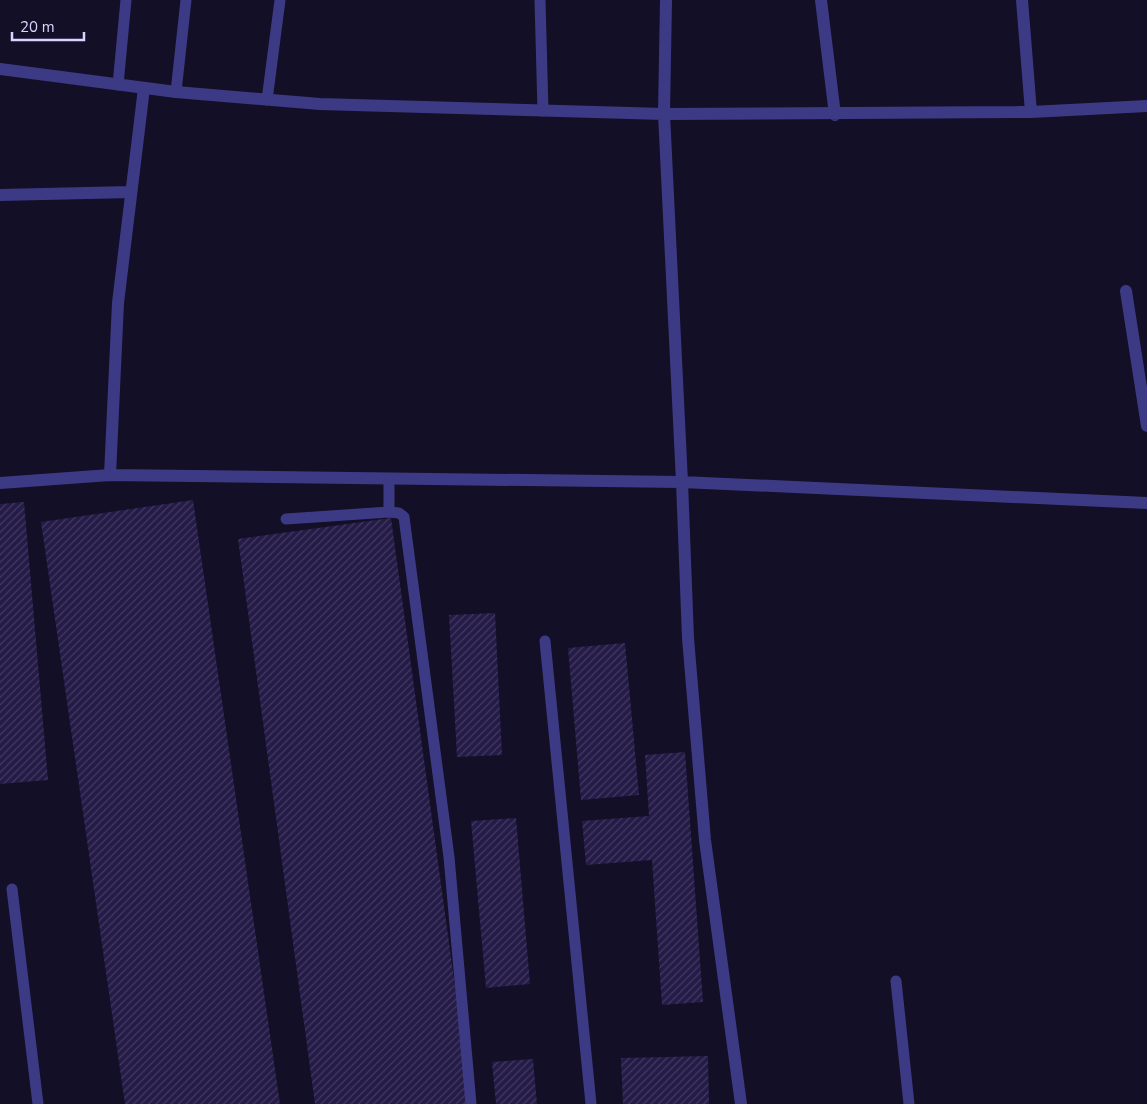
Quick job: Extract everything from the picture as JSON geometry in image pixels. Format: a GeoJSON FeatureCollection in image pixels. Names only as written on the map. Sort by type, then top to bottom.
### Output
{"type":"FeatureCollection","features":[{"type":"Feature","properties":{"kind":"street"},"geometry":{"type":"LineString","coordinates":[[666,0],[664,114],[688,638],[705,840],[741,1104]]}},
{"type":"Feature","properties":{"kind":"street"},"geometry":{"type":"LineString","coordinates":[[820,0],[835,115]]}},
{"type":"Feature","properties":{"kind":"street"},"geometry":{"type":"LineString","coordinates":[[1022,0],[1031,112]]}},
{"type":"Feature","properties":{"kind":"street"},"geometry":{"type":"LineString","coordinates":[[0,69],[176,92],[320,104],[664,114],[835,115],[1031,112],[1147,106]]}},
{"type":"Feature","properties":{"kind":"street"},"geometry":{"type":"LineString","coordinates":[[110,475],[118,303],[144,88]]}},
{"type":"Feature","properties":{"kind":"street"},"geometry":{"type":"LineString","coordinates":[[0,195],[131,192]]}},
{"type":"Feature","properties":{"kind":"street"},"geometry":{"type":"LineString","coordinates":[[1126,291],[1147,426]]}},
{"type":"Feature","properties":{"kind":"street"},"geometry":{"type":"LineString","coordinates":[[0,483],[110,475],[682,482],[1147,503]]}},
{"type":"Feature","properties":{"kind":"lane"},"geometry":{"type":"LineString","coordinates":[[118,85],[126,0]]}},
{"type":"Feature","properties":{"kind":"lane"},"geometry":{"type":"LineString","coordinates":[[176,92],[186,0]]}},
{"type":"Feature","properties":{"kind":"lane"},"geometry":{"type":"LineString","coordinates":[[267,100],[280,0]]}},
{"type":"Feature","properties":{"kind":"lane"},"geometry":{"type":"LineString","coordinates":[[540,0],[543,111]]}},
{"type":"Feature","properties":{"kind":"lane"},"geometry":{"type":"LineString","coordinates":[[389,479],[389,512]]}},
{"type":"Feature","properties":{"kind":"lane"},"geometry":{"type":"LineString","coordinates":[[286,519],[389,512],[400,513],[404,517],[449,857],[471,1104]]}},
{"type":"Feature","properties":{"kind":"lane"},"geometry":{"type":"LineString","coordinates":[[545,641],[591,1104]]}},
{"type":"Feature","properties":{"kind":"lane"},"geometry":{"type":"LineString","coordinates":[[12,889],[38,1104]]}},
{"type":"Feature","properties":{"kind":"lane"},"geometry":{"type":"LineString","coordinates":[[896,981],[909,1104]]}},
{"type":"Feature","properties":{"kind":"building"},"geometry":{"type":"Polygon","coordinates":[[[193,500],[280,1104],[125,1104],[41,522],[193,500]]]}},
{"type":"Feature","properties":{"kind":"building"},"geometry":{"type":"Polygon","coordinates":[[[24,502],[48,780],[0,784],[0,504],[24,502]]]}},
{"type":"Feature","properties":{"kind":"building"},"geometry":{"type":"Polygon","coordinates":[[[391,518],[471,1104],[315,1104],[238,539],[391,518]]]}},
{"type":"Feature","properties":{"kind":"building"},"geometry":{"type":"Polygon","coordinates":[[[495,613],[502,755],[457,757],[449,615],[495,613]]]}},
{"type":"Feature","properties":{"kind":"building"},"geometry":{"type":"Polygon","coordinates":[[[625,643],[639,795],[581,800],[568,648],[625,643]]]}},
{"type":"Feature","properties":{"kind":"building"},"geometry":{"type":"Polygon","coordinates":[[[685,752],[703,1002],[662,1005],[652,860],[586,865],[582,821],[649,816],[645,755],[685,752]]]}},
{"type":"Feature","properties":{"kind":"building"},"geometry":{"type":"Polygon","coordinates":[[[516,818],[530,984],[486,988],[471,821],[516,818]]]}},
{"type":"Feature","properties":{"kind":"building"},"geometry":{"type":"Polygon","coordinates":[[[708,1056],[709,1104],[623,1104],[621,1058],[708,1056]]]}},
{"type":"Feature","properties":{"kind":"building"},"geometry":{"type":"Polygon","coordinates":[[[533,1059],[537,1104],[496,1104],[492,1062],[533,1059]]]}}]}
